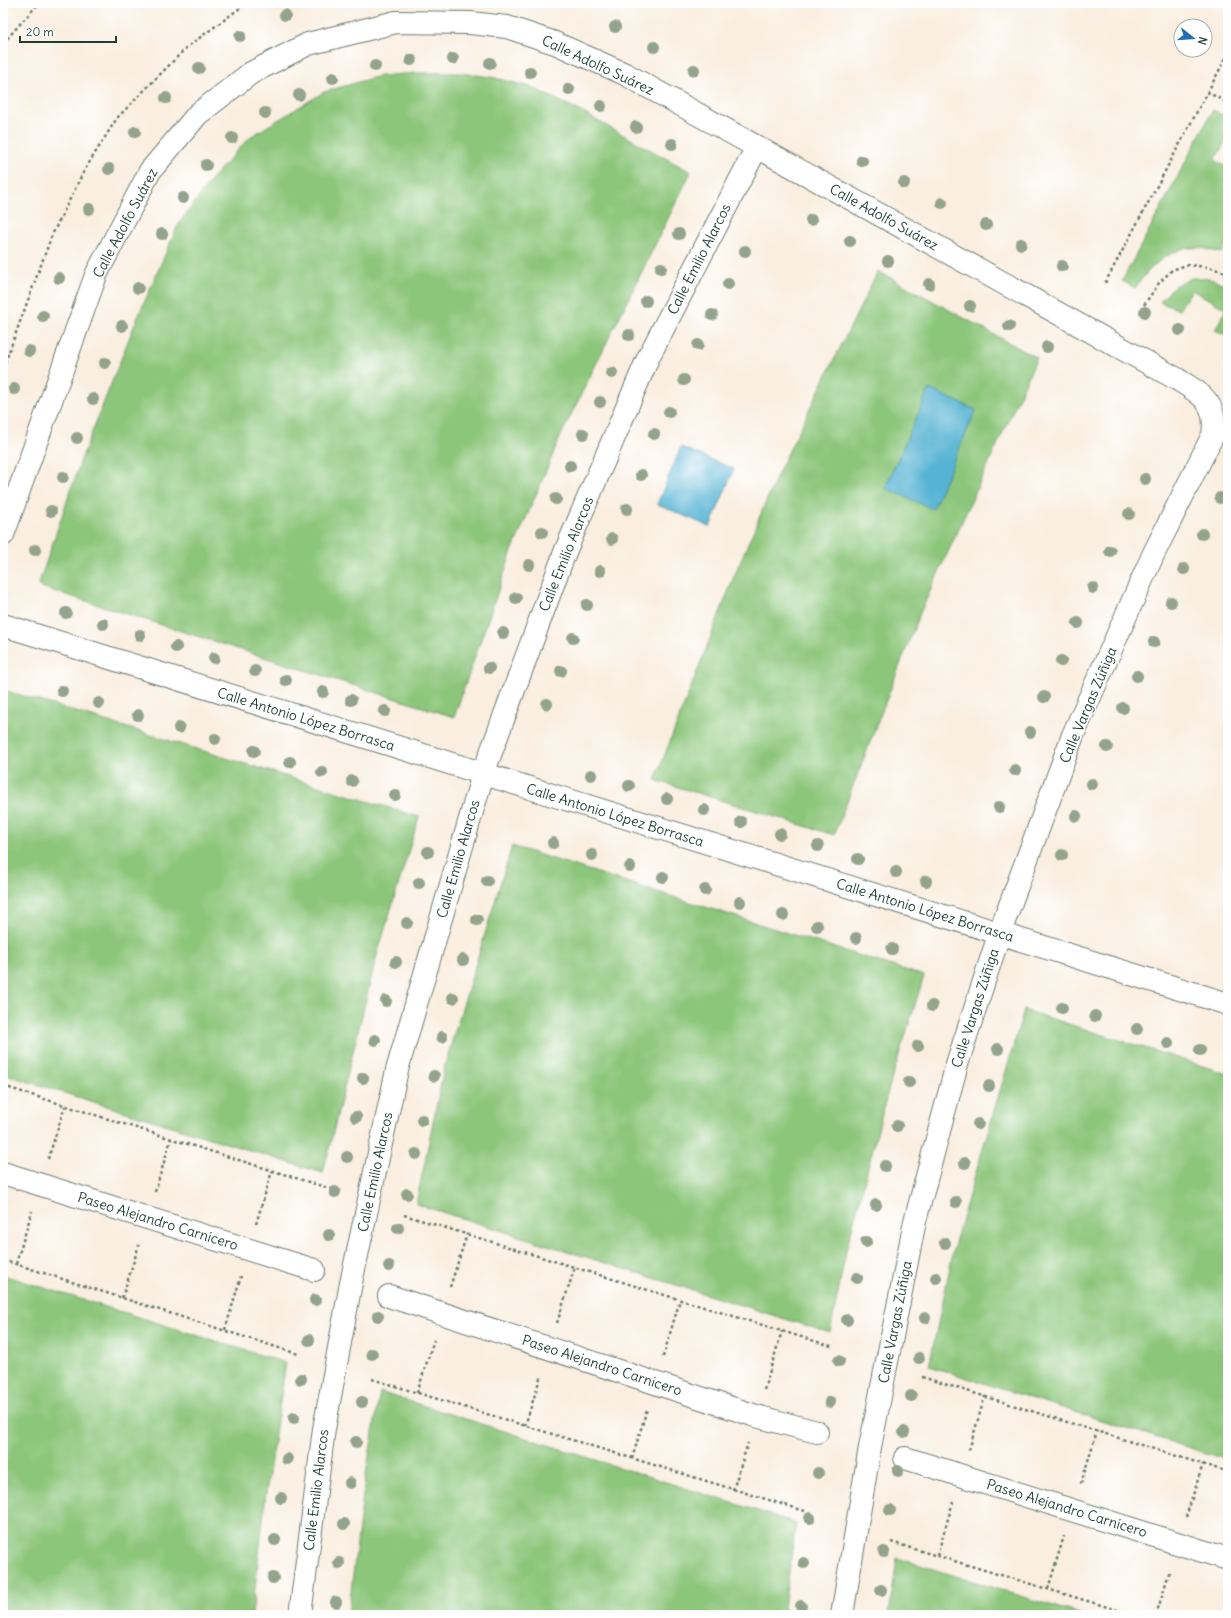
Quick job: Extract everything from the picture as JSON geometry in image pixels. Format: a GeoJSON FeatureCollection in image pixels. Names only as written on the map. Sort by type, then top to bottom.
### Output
{"type":"FeatureCollection","features":[{"type":"Feature","properties":{"kind":"street","name":"Calle Adolfo Suárez"},"geometry":{"type":"LineString","coordinates":[[3,535],[96,275],[150,171],[198,114],[251,74],[308,44],[396,22],[470,23],[507,28],[555,43],[625,74],[1177,379],[1203,395],[1213,411]]}},
{"type":"Feature","properties":{"kind":"street","name":"Calle Emilio Alarcos"},"geometry":{"type":"LineString","coordinates":[[300,1615],[324,1429],[352,1275],[397,1070],[483,774],[565,552],[645,365],[757,147]]}},
{"type":"Feature","properties":{"kind":"street","name":"Calle Vargas Zúñiga"},"geometry":{"type":"LineString","coordinates":[[842,1615],[870,1447],[915,1221],[957,1064],[1000,932],[1073,735],[1153,555],[1213,435],[1213,411]]}},
{"type":"Feature","properties":{"kind":"street","name":"Calle Antonio López Borrasca"},"geometry":{"type":"LineString","coordinates":[[3,625],[1000,932],[1228,1004]]}},
{"type":"Feature","properties":{"kind":"street","name":"Paseo Alejandro Carnicero"},"geometry":{"type":"LineString","coordinates":[[3,1173],[314,1270]]}},
{"type":"Feature","properties":{"kind":"street","name":"Paseo Alejandro Carnicero"},"geometry":{"type":"LineString","coordinates":[[389,1296],[756,1416],[817,1432]]}},
{"type":"Feature","properties":{"kind":"street","name":"Paseo Alejandro Carnicero"},"geometry":{"type":"LineString","coordinates":[[905,1458],[1228,1558]]}},
{"type":"Feature","properties":{"kind":"path"},"geometry":{"type":"LineString","coordinates":[[3,43],[39,3]]}},
{"type":"Feature","properties":{"kind":"path"},"geometry":{"type":"LineString","coordinates":[[3,368],[52,236],[84,171],[117,118],[187,47],[247,3]]}},
{"type":"Feature","properties":{"kind":"path"},"geometry":{"type":"LineString","coordinates":[[1105,283],[1228,54]]}},
{"type":"Feature","properties":{"kind":"path"},"geometry":{"type":"LineString","coordinates":[[1207,92],[1228,103]]}},
{"type":"Feature","properties":{"kind":"path"},"geometry":{"type":"LineString","coordinates":[[1144,305],[1159,282],[1172,270],[1186,265],[1228,271]]}},
{"type":"Feature","properties":{"kind":"path"},"geometry":{"type":"LineString","coordinates":[[3,1086],[331,1189]]}},
{"type":"Feature","properties":{"kind":"path"},"geometry":{"type":"LineString","coordinates":[[404,1215],[834,1347]]}},
{"type":"Feature","properties":{"kind":"path"},"geometry":{"type":"LineString","coordinates":[[3,1260],[298,1354]]}},
{"type":"Feature","properties":{"kind":"path"},"geometry":{"type":"LineString","coordinates":[[922,1377],[1228,1472]]}},
{"type":"Feature","properties":{"kind":"path"},"geometry":{"type":"LineString","coordinates":[[372,1379],[805,1511]]}},
{"type":"Feature","properties":{"kind":"path"},"geometry":{"type":"LineString","coordinates":[[891,1542],[1134,1615]]}},
{"type":"Feature","properties":{"kind":"green space"},"geometry":{"type":"Polygon","coordinates":[[[415,73],[460,73],[491,77],[531,87],[574,108],[691,172],[562,433],[512,551],[454,717],[38,586],[81,460],[134,326],[178,225],[214,176],[250,137],[324,92],[379,76],[415,73]]]}},
{"type":"Feature","properties":{"kind":"green space"},"geometry":{"type":"Polygon","coordinates":[[[1213,110],[1228,118],[1228,137],[1215,160],[1228,168],[1228,241],[1222,253],[1201,248],[1190,248],[1171,254],[1155,265],[1135,288],[1122,281],[1213,110]]]}},
{"type":"Feature","properties":{"kind":"green space"},"geometry":{"type":"Polygon","coordinates":[[[878,271],[1037,358],[920,613],[834,835],[655,780],[735,574],[780,469],[878,271]]]}},
{"type":"Feature","properties":{"kind":"green space"},"geometry":{"type":"Polygon","coordinates":[[[1192,278],[1211,279],[1228,286],[1228,336],[1215,330],[1226,309],[1192,290],[1179,310],[1160,302],[1174,286],[1192,278]]]}},
{"type":"Feature","properties":{"kind":"green space"},"geometry":{"type":"Polygon","coordinates":[[[4,690],[419,817],[377,955],[323,1173],[3,1074],[4,690]]]}},
{"type":"Feature","properties":{"kind":"green space"},"geometry":{"type":"Polygon","coordinates":[[[512,846],[924,976],[890,1084],[847,1247],[830,1333],[416,1204],[445,1064],[512,846]]]}},
{"type":"Feature","properties":{"kind":"green space"},"geometry":{"type":"Polygon","coordinates":[[[1024,1010],[1228,1074],[1228,1460],[929,1366],[956,1239],[1024,1010]]]}},
{"type":"Feature","properties":{"kind":"green space"},"geometry":{"type":"Polygon","coordinates":[[[3,1275],[286,1363],[266,1493],[252,1615],[3,1615],[3,1275]]]}},
{"type":"Feature","properties":{"kind":"green space"},"geometry":{"type":"Polygon","coordinates":[[[380,1392],[796,1523],[783,1615],[348,1615],[365,1479],[380,1392]]]}},
{"type":"Feature","properties":{"kind":"green space"},"geometry":{"type":"Polygon","coordinates":[[[897,1558],[1083,1615],[889,1615],[897,1558]]]}},
{"type":"Feature","properties":{"kind":"water"},"geometry":{"type":"Polygon","coordinates":[[[929,389],[976,410],[933,509],[885,488],[929,389]]]}},
{"type":"Feature","properties":{"kind":"water"},"geometry":{"type":"Polygon","coordinates":[[[681,447],[734,469],[710,527],[657,504],[681,447]]]}}]}
